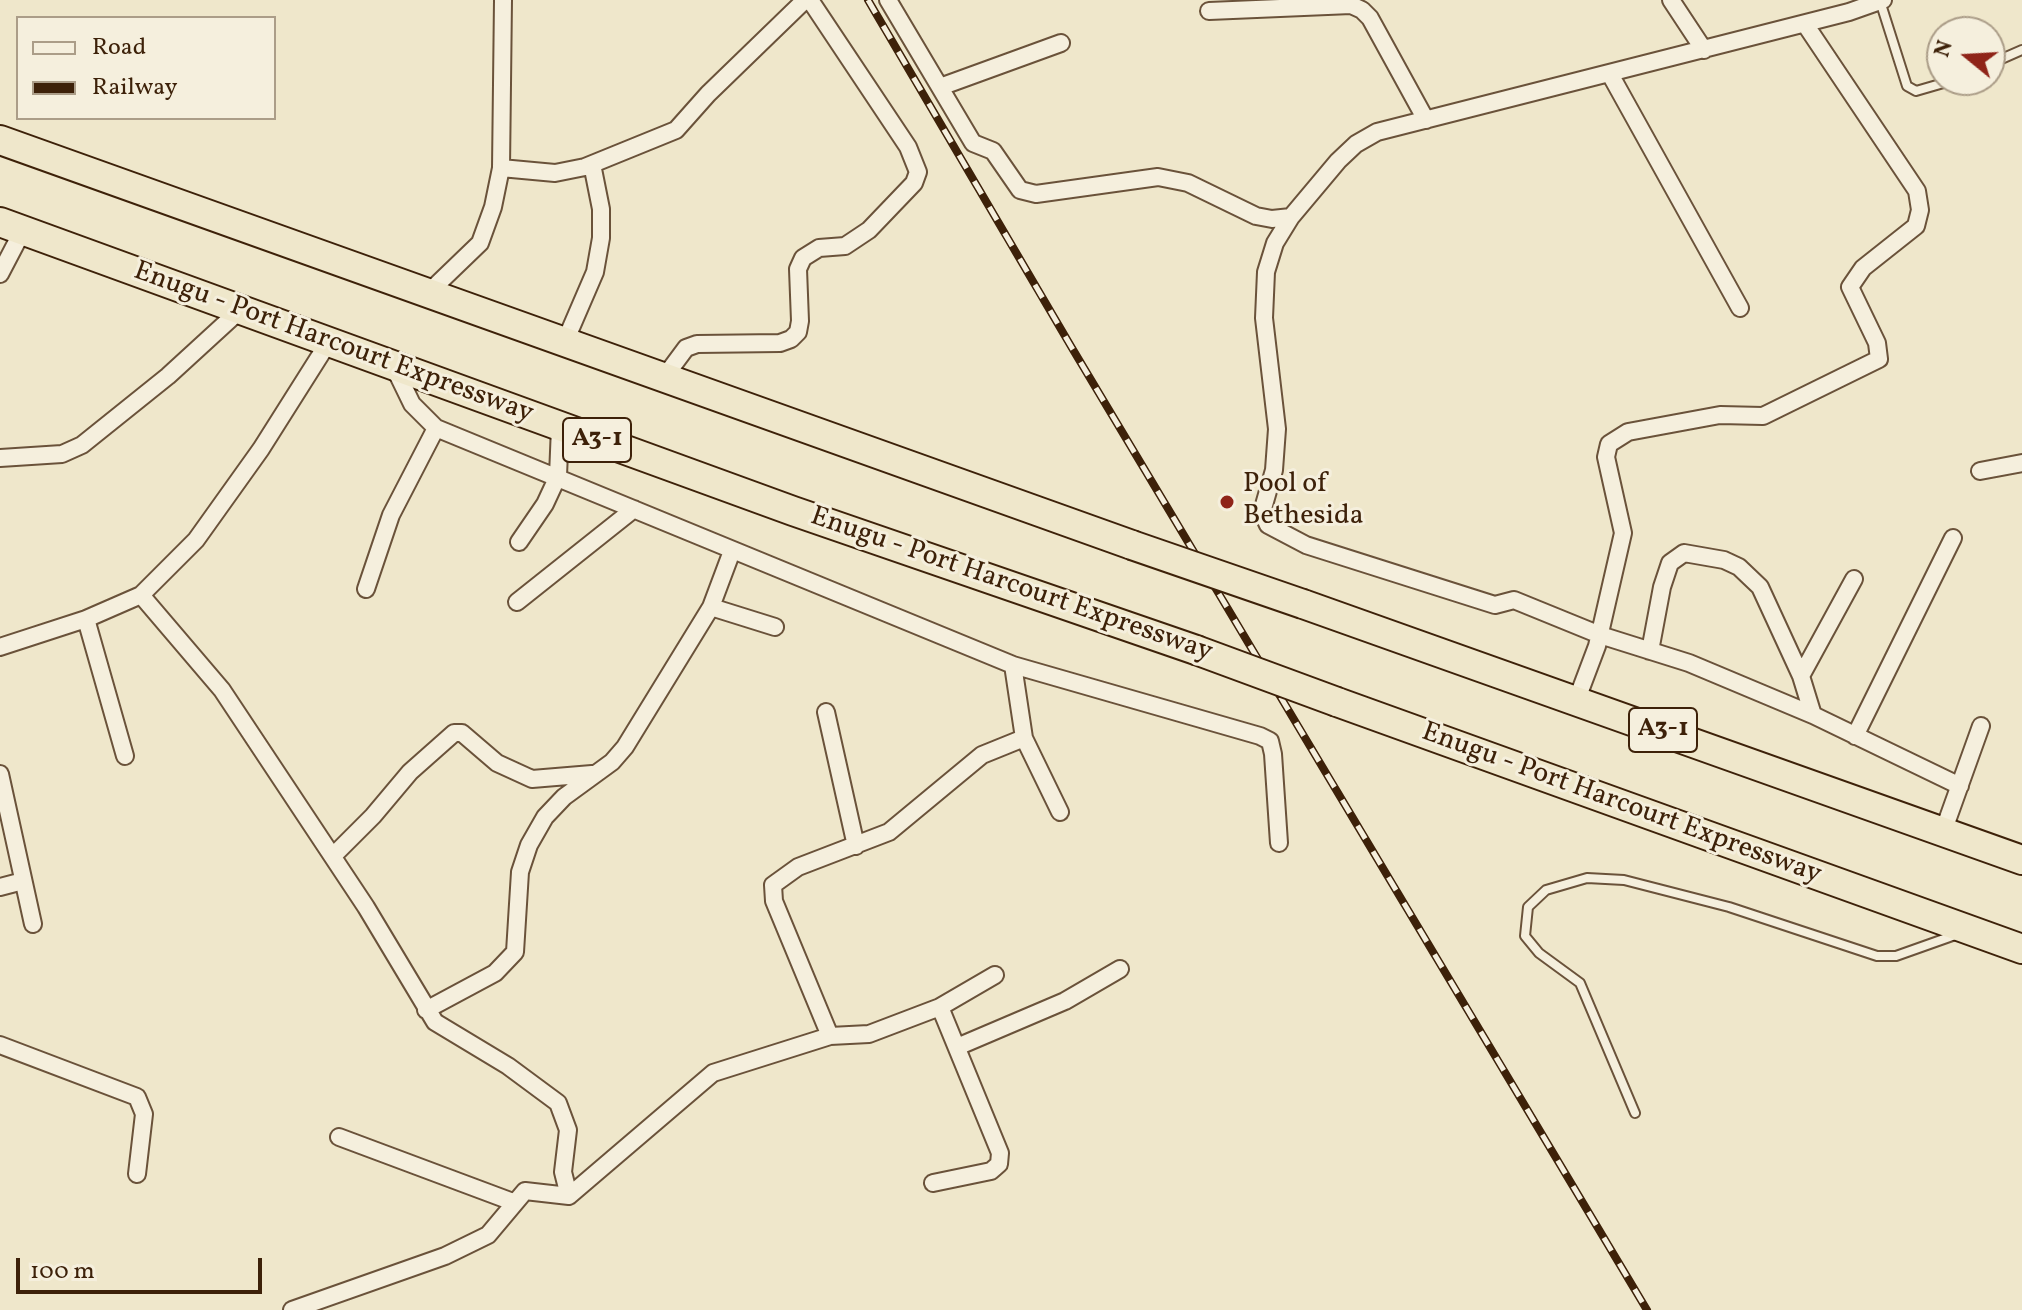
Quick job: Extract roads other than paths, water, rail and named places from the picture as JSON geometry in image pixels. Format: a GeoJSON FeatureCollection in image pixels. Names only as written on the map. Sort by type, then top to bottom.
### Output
{"type":"FeatureCollection","features":[{"type":"Feature","properties":{"kind":"highway","name":"A3-1"},"geometry":{"type":"LineString","coordinates":[[0,140],[426,295],[1577,699],[2022,860]]}},
{"type":"Feature","properties":{"kind":"highway","name":"Enugu - Port Harcourt Expressway"},"geometry":{"type":"LineString","coordinates":[[12,226],[560,427],[1196,650],[2022,949]]}},
{"type":"Feature","properties":{"kind":"street"},"geometry":{"type":"LineString","coordinates":[[426,295],[480,243],[493,207],[501,168],[503,0]]}},
{"type":"Feature","properties":{"kind":"street"},"geometry":{"type":"LineString","coordinates":[[501,168],[555,173],[592,164],[676,130],[690,118],[708,94],[807,0],[908,147],[918,172],[914,183],[869,230],[845,246],[819,248],[803,258],[798,269],[800,321],[798,332],[791,339],[780,343],[697,344],[686,348],[663,379]]}},
{"type":"Feature","properties":{"kind":"street"},"geometry":{"type":"LineString","coordinates":[[888,0],[973,143],[993,151],[1020,190],[1027,193],[1158,177],[1188,183],[1256,216],[1291,217]]}},
{"type":"Feature","properties":{"kind":"street"},"geometry":{"type":"LineString","coordinates":[[1671,0],[1704,50]]}},
{"type":"Feature","properties":{"kind":"street"},"geometry":{"type":"LineString","coordinates":[[1882,0],[1805,24],[1377,132],[1356,144],[1291,217],[1275,243],[1266,272],[1265,334],[1277,429],[1274,470],[1262,512],[1268,525],[1306,545],[1495,605],[1514,600],[1600,635],[1689,663],[1813,715],[1960,786]]}},
{"type":"Feature","properties":{"kind":"street"},"geometry":{"type":"LineString","coordinates":[[1209,11],[1330,3],[1351,5],[1370,18],[1426,120]]}},
{"type":"Feature","properties":{"kind":"street"},"geometry":{"type":"LineString","coordinates":[[1577,699],[1600,635],[1623,533],[1606,457],[1609,444],[1628,432],[1720,415],[1763,416],[1879,359],[1877,343],[1850,287],[1863,268],[1916,226],[1920,210],[1917,191],[1805,24]]}},
{"type":"Feature","properties":{"kind":"street"},"geometry":{"type":"LineString","coordinates":[[940,87],[1061,43]]}},
{"type":"Feature","properties":{"kind":"street"},"geometry":{"type":"LineString","coordinates":[[1610,74],[1740,308]]}},
{"type":"Feature","properties":{"kind":"street"},"geometry":{"type":"LineString","coordinates":[[564,344],[595,272],[601,238],[601,209],[592,164]]}},
{"type":"Feature","properties":{"kind":"street"},"geometry":{"type":"LineString","coordinates":[[0,274],[12,226]]}},
{"type":"Feature","properties":{"kind":"street"},"geometry":{"type":"LineString","coordinates":[[0,458],[62,454],[82,445],[168,376],[239,311]]}},
{"type":"Feature","properties":{"kind":"street"},"geometry":{"type":"LineString","coordinates":[[0,647],[86,619],[141,595],[196,540],[261,449],[328,343]]}},
{"type":"Feature","properties":{"kind":"street"},"geometry":{"type":"LineString","coordinates":[[394,367],[412,404],[436,428],[1013,665],[1270,741],[1279,843]]}},
{"type":"Feature","properties":{"kind":"street"},"geometry":{"type":"LineString","coordinates":[[519,542],[545,504],[558,476],[560,427]]}},
{"type":"Feature","properties":{"kind":"street"},"geometry":{"type":"LineString","coordinates":[[366,589],[391,515],[436,428]]}},
{"type":"Feature","properties":{"kind":"street"},"geometry":{"type":"LineString","coordinates":[[1980,471],[2022,463]]}},
{"type":"Feature","properties":{"kind":"street"},"geometry":{"type":"LineString","coordinates":[[517,602],[634,509]]}},
{"type":"Feature","properties":{"kind":"street"},"geometry":{"type":"LineString","coordinates":[[1855,736],[1953,538]]}},
{"type":"Feature","properties":{"kind":"street"},"geometry":{"type":"LineString","coordinates":[[426,1010],[506,965],[518,938],[517,895],[529,845],[545,817],[564,797],[597,774],[625,747],[711,607],[732,551]]}},
{"type":"Feature","properties":{"kind":"street"},"geometry":{"type":"LineString","coordinates":[[1650,651],[1662,587],[1670,563],[1684,553],[1711,555],[1739,567],[1760,587],[1801,676],[1813,715]]}},
{"type":"Feature","properties":{"kind":"street"},"geometry":{"type":"LineString","coordinates":[[1801,676],[1854,579]]}},
{"type":"Feature","properties":{"kind":"street"},"geometry":{"type":"LineString","coordinates":[[141,595],[222,690],[333,856],[402,965],[426,1010],[447,1032],[508,1066],[558,1103],[568,1130],[563,1172],[569,1196]]}},
{"type":"Feature","properties":{"kind":"street"},"geometry":{"type":"LineString","coordinates":[[711,607],[775,627]]}},
{"type":"Feature","properties":{"kind":"street"},"geometry":{"type":"LineString","coordinates":[[86,619],[125,756]]}},
{"type":"Feature","properties":{"kind":"street"},"geometry":{"type":"LineString","coordinates":[[1013,665],[1024,738],[1060,812]]}},
{"type":"Feature","properties":{"kind":"street"},"geometry":{"type":"LineString","coordinates":[[826,712],[856,846]]}},
{"type":"Feature","properties":{"kind":"street"},"geometry":{"type":"LineString","coordinates":[[1943,832],[1981,726]]}},
{"type":"Feature","properties":{"kind":"street"},"geometry":{"type":"LineString","coordinates":[[333,856],[373,816],[410,772],[454,733],[462,733],[497,763],[532,779],[597,774]]}},
{"type":"Feature","properties":{"kind":"street"},"geometry":{"type":"LineString","coordinates":[[830,1036],[774,901],[773,885],[798,867],[889,832],[982,755],[1024,738]]}},
{"type":"Feature","properties":{"kind":"street"},"geometry":{"type":"LineString","coordinates":[[0,774],[33,924]]}},
{"type":"Feature","properties":{"kind":"street"},"geometry":{"type":"LineString","coordinates":[[0,887],[23,881]]}},
{"type":"Feature","properties":{"kind":"street"},"geometry":{"type":"LineString","coordinates":[[957,1047],[1065,1001],[1120,969]]}},
{"type":"Feature","properties":{"kind":"street"},"geometry":{"type":"LineString","coordinates":[[292,1310],[445,1256],[488,1235],[525,1191],[569,1196],[713,1073],[830,1036],[869,1034],[940,1007],[995,975]]}},
{"type":"Feature","properties":{"kind":"street"},"geometry":{"type":"LineString","coordinates":[[933,1183],[991,1171],[999,1164],[1000,1153],[940,1007]]}},
{"type":"Feature","properties":{"kind":"street"},"geometry":{"type":"LineString","coordinates":[[0,1045],[137,1097],[144,1114],[137,1174]]}},
{"type":"Feature","properties":{"kind":"street"},"geometry":{"type":"LineString","coordinates":[[339,1137],[513,1202]]}},
{"type":"Feature","properties":{"kind":"lane"},"geometry":{"type":"LineString","coordinates":[[1882,0],[1907,86],[1916,91],[1926,88]]}},
{"type":"Feature","properties":{"kind":"lane"},"geometry":{"type":"LineString","coordinates":[[1635,1113],[1580,983],[1539,953],[1525,936],[1528,907],[1546,890],[1587,878],[1624,880],[1729,907],[1877,956],[1914,951],[1970,930]]}},
{"type":"Feature","properties":{"kind":"railway"},"geometry":{"type":"LineString","coordinates":[[868,0],[1072,348],[1647,1310]]}},
{"type":"Feature","properties":{"kind":"place","name":"Pool of Bethesida"},"geometry":{"type":"Point","coordinates":[1227,502]}}]}
